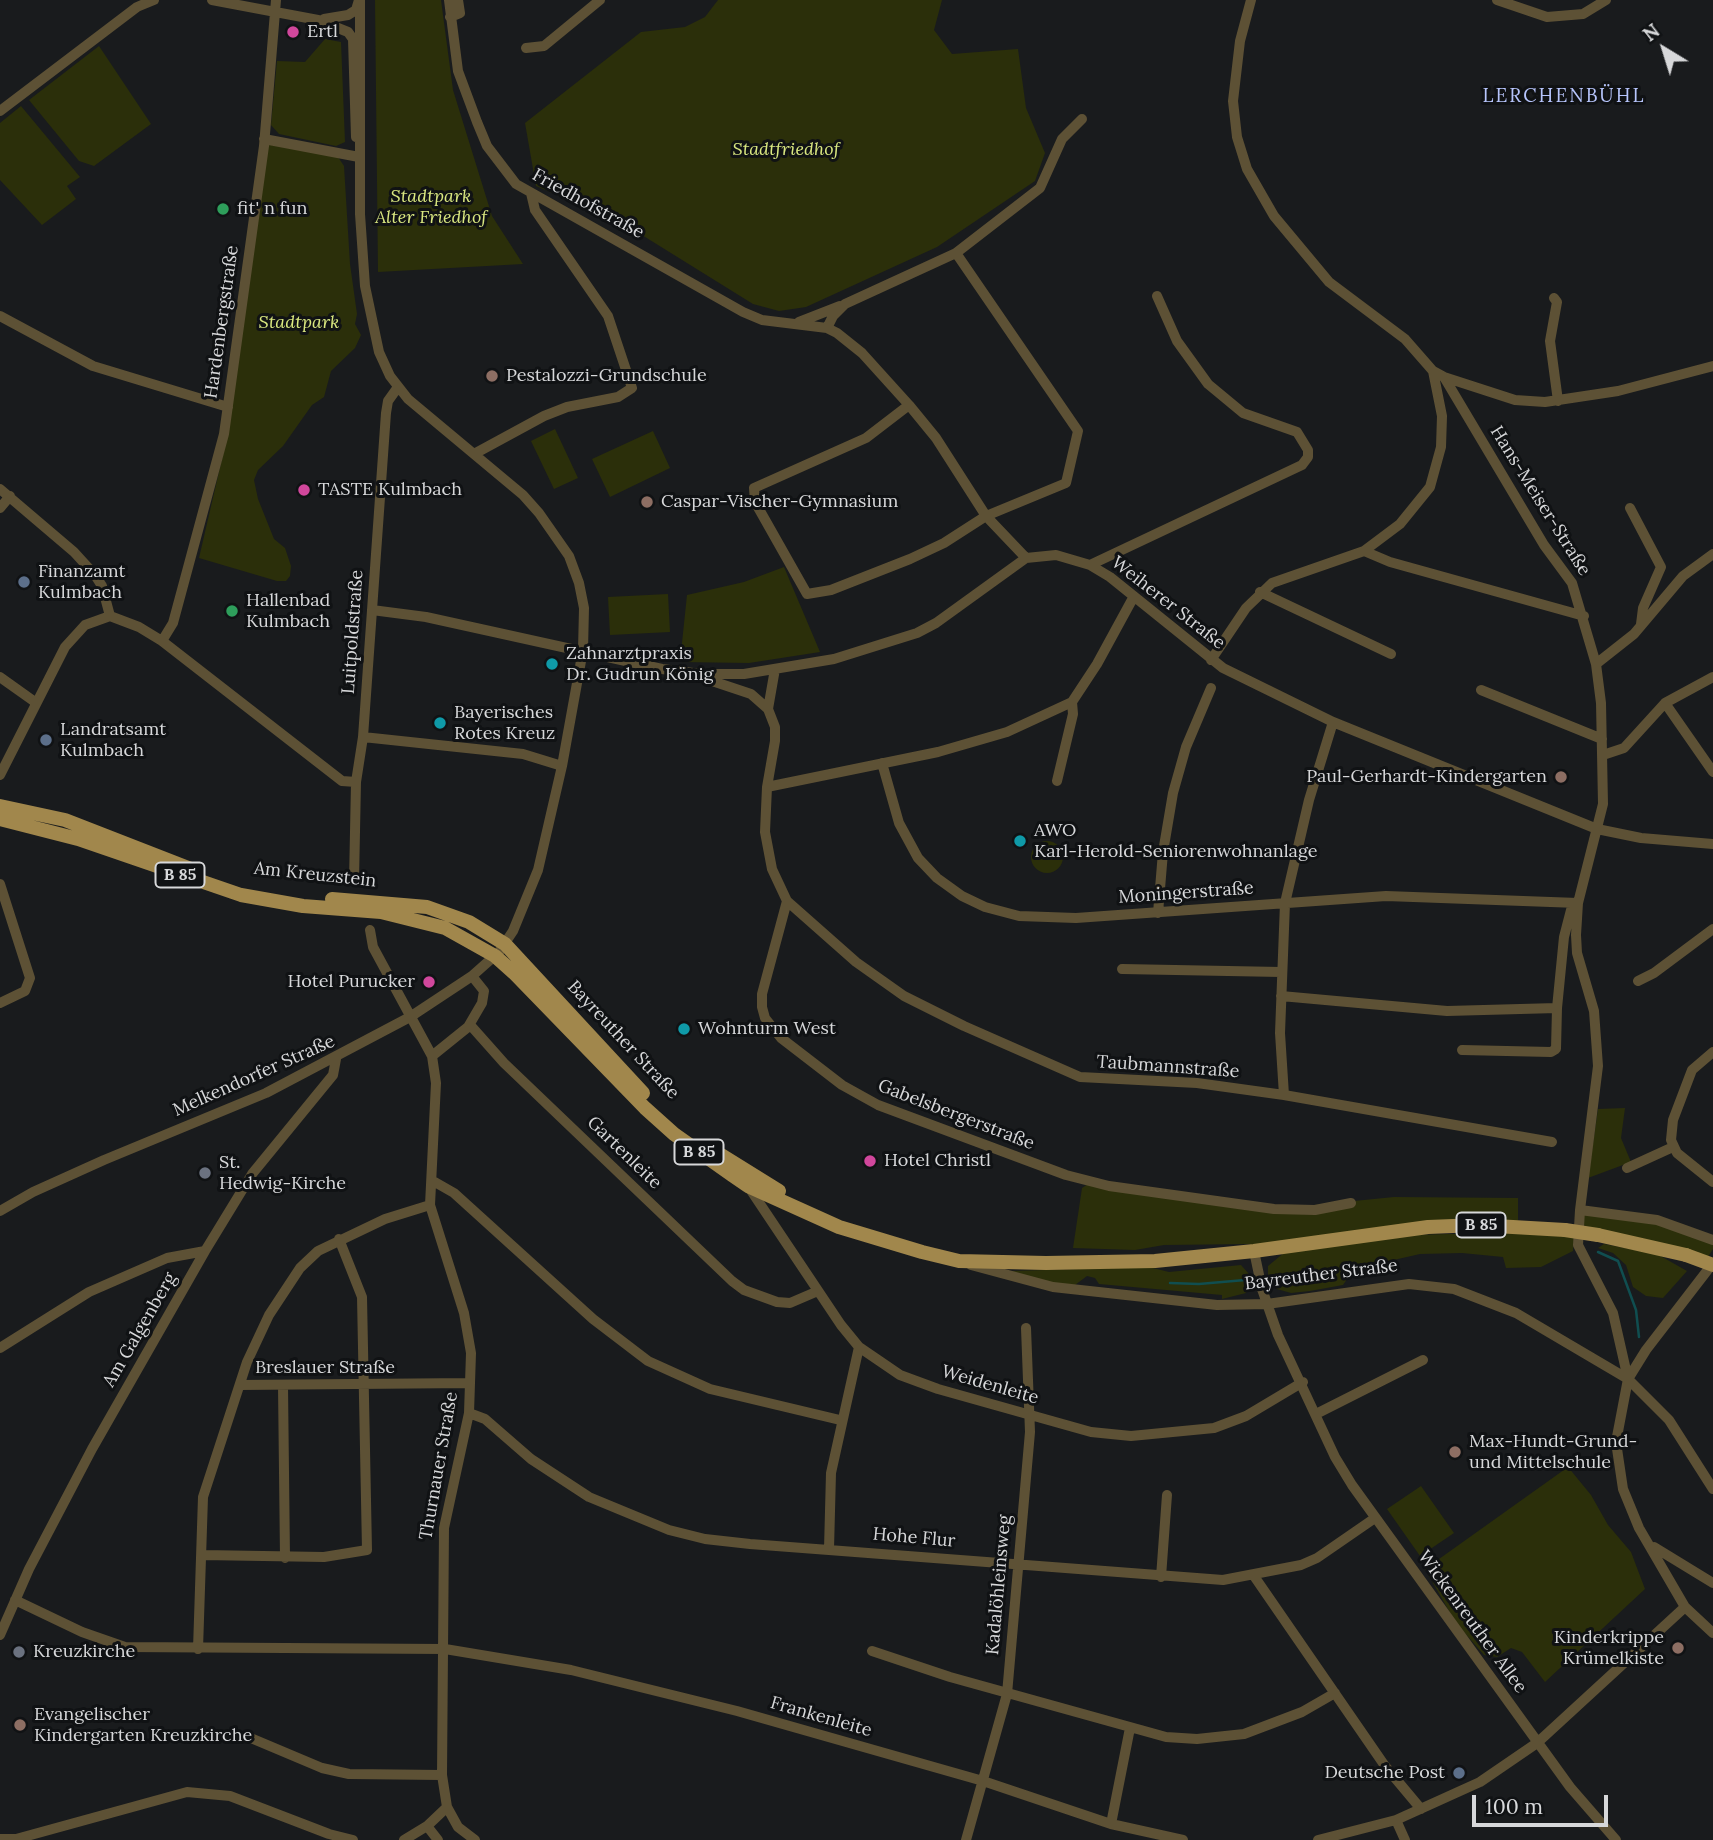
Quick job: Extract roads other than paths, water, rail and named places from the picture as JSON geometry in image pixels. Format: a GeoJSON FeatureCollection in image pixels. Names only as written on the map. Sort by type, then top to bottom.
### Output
{"type":"FeatureCollection","features":[{"type":"Feature","properties":{"kind":"main road","name":"Am Kreuzstein"},"geometry":{"type":"LineString","coordinates":[[0,806],[65,821],[246,887],[277,894],[427,907],[469,922],[505,944]]}},
{"type":"Feature","properties":{"kind":"main road","name":"Am Kreuzstein"},"geometry":{"type":"LineString","coordinates":[[0,819],[78,839],[241,895],[303,906],[381,912],[428,922],[495,956]]}},
{"type":"Feature","properties":{"kind":"main road","name":"Bayreuther Straße"},"geometry":{"type":"LineString","coordinates":[[505,944],[652,1102],[682,1128],[738,1167],[770,1186],[847,1221],[992,1261]]}},
{"type":"Feature","properties":{"kind":"main road","name":"Bayreuther Straße"},"geometry":{"type":"LineString","coordinates":[[495,956],[645,1108],[674,1134],[748,1186],[839,1227],[959,1261],[1155,1261],[1254,1251],[1428,1227],[1478,1225],[1565,1230],[1598,1235],[1686,1255],[1713,1264]]}},
{"type":"Feature","properties":{"kind":"street"},"geometry":{"type":"LineString","coordinates":[[0,111],[116,23],[154,0]]}},
{"type":"Feature","properties":{"kind":"street"},"geometry":{"type":"LineString","coordinates":[[212,0],[318,20],[348,33],[352,39],[354,122],[359,157]]}},
{"type":"Feature","properties":{"kind":"street","name":"Hardenbergstraße"},"geometry":{"type":"LineString","coordinates":[[162,641],[173,624],[224,434],[264,139],[276,0]]}},
{"type":"Feature","properties":{"kind":"street"},"geometry":{"type":"LineString","coordinates":[[318,20],[348,15],[356,10],[360,0]]}},
{"type":"Feature","properties":{"kind":"street"},"geometry":{"type":"LineString","coordinates":[[359,157],[362,120],[360,0]]}},
{"type":"Feature","properties":{"kind":"street","name":"Friedhofstraße"},"geometry":{"type":"LineString","coordinates":[[449,0],[458,71],[487,146],[516,184],[743,312],[788,324],[827,328]]}},
{"type":"Feature","properties":{"kind":"street"},"geometry":{"type":"LineString","coordinates":[[450,17],[460,13],[458,0]]}},
{"type":"Feature","properties":{"kind":"street"},"geometry":{"type":"LineString","coordinates":[[526,48],[544,46],[600,0]]}},
{"type":"Feature","properties":{"kind":"street"},"geometry":{"type":"LineString","coordinates":[[1251,0],[1240,41],[1233,101],[1237,137],[1255,187],[1291,239],[1329,282],[1405,340],[1433,371],[1515,400],[1558,401],[1618,391],[1713,366]]}},
{"type":"Feature","properties":{"kind":"street"},"geometry":{"type":"LineString","coordinates":[[1497,0],[1547,18],[1583,14],[1606,0]]}},
{"type":"Feature","properties":{"kind":"street"},"geometry":{"type":"LineString","coordinates":[[788,324],[845,304],[956,253],[1040,188],[1062,139],[1082,118]]}},
{"type":"Feature","properties":{"kind":"street"},"geometry":{"type":"LineString","coordinates":[[264,139],[359,157]]}},
{"type":"Feature","properties":{"kind":"street","name":"Melkendorfer Straße"},"geometry":{"type":"LineString","coordinates":[[0,1211],[33,1192],[266,1093],[336,1059],[410,1017],[472,976],[495,956],[505,944],[538,870],[562,766],[583,650],[584,608],[569,556],[554,531],[523,495],[416,407],[398,387],[379,352],[369,312],[363,262],[359,157]]}},
{"type":"Feature","properties":{"kind":"street"},"geometry":{"type":"LineString","coordinates":[[474,454],[544,416],[627,393],[631,382],[608,316],[535,210],[531,193]]}},
{"type":"Feature","properties":{"kind":"street"},"geometry":{"type":"LineString","coordinates":[[909,405],[857,443],[754,488],[755,502],[807,594],[831,590],[910,559],[944,543],[986,516],[1066,484],[1078,431],[956,253]]}},
{"type":"Feature","properties":{"kind":"street"},"geometry":{"type":"LineString","coordinates":[[1090,565],[1302,465],[1308,457],[1308,450],[1297,432],[1243,412],[1208,384],[1177,341],[1157,296]]}},
{"type":"Feature","properties":{"kind":"street"},"geometry":{"type":"LineString","coordinates":[[1554,298],[1557,302],[1550,341],[1558,401]]}},
{"type":"Feature","properties":{"kind":"street"},"geometry":{"type":"LineString","coordinates":[[372,610],[426,617],[636,664],[688,672],[744,674],[834,659],[917,633],[936,623],[1026,558],[986,516],[936,438],[909,405],[862,353],[827,328],[845,304]]}},
{"type":"Feature","properties":{"kind":"street"},"geometry":{"type":"LineString","coordinates":[[0,316],[93,366],[228,407]]}},
{"type":"Feature","properties":{"kind":"street"},"geometry":{"type":"LineString","coordinates":[[1211,660],[1260,592],[1284,577],[1364,551],[1400,524],[1430,487],[1441,447],[1442,416],[1433,371]]}},
{"type":"Feature","properties":{"kind":"street","name":"Hans-Meiser-Straße"},"geometry":{"type":"LineString","coordinates":[[1444,377],[1544,545],[1572,583],[1596,664],[1603,755],[1603,804],[1578,904]]}},
{"type":"Feature","properties":{"kind":"street","name":"Luitpoldstraße"},"geometry":{"type":"LineString","coordinates":[[354,881],[356,782],[363,737],[386,412],[388,401],[398,387]]}},
{"type":"Feature","properties":{"kind":"street"},"geometry":{"type":"LineString","coordinates":[[0,508],[5,492],[74,552],[102,586],[110,616]]}},
{"type":"Feature","properties":{"kind":"street"},"geometry":{"type":"LineString","coordinates":[[1630,508],[1661,567],[1643,608],[1641,624]]}},
{"type":"Feature","properties":{"kind":"street"},"geometry":{"type":"LineString","coordinates":[[1364,551],[1390,562],[1584,617]]}},
{"type":"Feature","properties":{"kind":"street"},"geometry":{"type":"LineString","coordinates":[[1596,664],[1634,634],[1683,576],[1713,554]]}},
{"type":"Feature","properties":{"kind":"street","name":"Weiherer Straße"},"geometry":{"type":"LineString","coordinates":[[1026,558],[1056,555],[1090,565],[1211,660],[1333,722],[1597,829],[1641,838],[1713,844]]}},
{"type":"Feature","properties":{"kind":"street"},"geometry":{"type":"LineString","coordinates":[[1260,592],[1391,654]]}},
{"type":"Feature","properties":{"kind":"street"},"geometry":{"type":"LineString","coordinates":[[767,787],[938,752],[1007,732],[1072,702],[1097,664],[1133,598]]}},
{"type":"Feature","properties":{"kind":"street"},"geometry":{"type":"LineString","coordinates":[[0,775],[3,762],[74,635],[85,625],[110,616],[139,627],[162,641],[342,781],[356,782]]}},
{"type":"Feature","properties":{"kind":"street"},"geometry":{"type":"LineString","coordinates":[[768,709],[775,669]]}},
{"type":"Feature","properties":{"kind":"street"},"geometry":{"type":"LineString","coordinates":[[688,672],[751,694],[768,709],[775,727],[775,741],[767,787],[767,851],[787,901]]}},
{"type":"Feature","properties":{"kind":"street"},"geometry":{"type":"LineString","coordinates":[[0,677],[35,702]]}},
{"type":"Feature","properties":{"kind":"street"},"geometry":{"type":"LineString","coordinates":[[1603,755],[1624,748],[1665,702],[1713,677]]}},
{"type":"Feature","properties":{"kind":"street"},"geometry":{"type":"LineString","coordinates":[[1158,913],[1167,820],[1186,747],[1211,688]]}},
{"type":"Feature","properties":{"kind":"street"},"geometry":{"type":"LineString","coordinates":[[1480,690],[1602,739]]}},
{"type":"Feature","properties":{"kind":"street"},"geometry":{"type":"LineString","coordinates":[[1057,781],[1073,714],[1072,702]]}},
{"type":"Feature","properties":{"kind":"street"},"geometry":{"type":"LineString","coordinates":[[1665,702],[1713,772]]}},
{"type":"Feature","properties":{"kind":"street"},"geometry":{"type":"LineString","coordinates":[[1284,1095],[1281,972],[1284,903],[1295,853],[1333,722]]}},
{"type":"Feature","properties":{"kind":"street"},"geometry":{"type":"LineString","coordinates":[[363,737],[523,754],[562,766]]}},
{"type":"Feature","properties":{"kind":"street","name":"Moningerstraße"},"geometry":{"type":"LineString","coordinates":[[882,763],[891,800],[906,838],[937,878],[962,896],[985,907],[1019,916],[1076,918],[1398,896],[1578,904]]}},
{"type":"Feature","properties":{"kind":"street"},"geometry":{"type":"LineString","coordinates":[[0,884],[30,978],[25,991],[0,1003]]}},
{"type":"Feature","properties":{"kind":"street","name":"Taubmannstraße"},"geometry":{"type":"LineString","coordinates":[[787,901],[856,962],[904,996],[964,1026],[1080,1077],[1197,1083],[1284,1095],[1552,1142]]}},
{"type":"Feature","properties":{"kind":"street","name":"Gabelsbergerstraße"},"geometry":{"type":"LineString","coordinates":[[787,901],[762,994],[765,1018],[780,1038],[811,1062],[878,1105],[1042,1167],[1110,1186],[1298,1210],[1324,1210],[1351,1203]]}},
{"type":"Feature","properties":{"kind":"street"},"geometry":{"type":"LineString","coordinates":[[1462,1050],[1551,1052],[1556,1049],[1564,937],[1571,910],[1578,904]]}},
{"type":"Feature","properties":{"kind":"street"},"geometry":{"type":"LineString","coordinates":[[1578,904],[1577,953],[1594,1011],[1598,1066],[1578,1245],[1612,1313],[1628,1379]]}},
{"type":"Feature","properties":{"kind":"street"},"geometry":{"type":"LineString","coordinates":[[1638,981],[1654,973],[1713,929]]}},
{"type":"Feature","properties":{"kind":"street"},"geometry":{"type":"LineString","coordinates":[[370,930],[373,947],[410,1017]]}},
{"type":"Feature","properties":{"kind":"street"},"geometry":{"type":"LineString","coordinates":[[1122,970],[1281,972]]}},
{"type":"Feature","properties":{"kind":"street"},"geometry":{"type":"LineString","coordinates":[[432,1056],[468,1027],[482,1003],[484,991],[472,976]]}},
{"type":"Feature","properties":{"kind":"street"},"geometry":{"type":"LineString","coordinates":[[1281,996],[1447,1011],[1557,1008]]}},
{"type":"Feature","properties":{"kind":"street","name":"Thurnauer Straße"},"geometry":{"type":"LineString","coordinates":[[410,1017],[432,1056],[436,1083],[430,1205],[468,1334],[471,1383],[470,1413],[444,1528],[442,1775],[447,1807]]}},
{"type":"Feature","properties":{"kind":"street","name":"Gartenleite"},"geometry":{"type":"LineString","coordinates":[[468,1027],[472,1027],[517,1074],[732,1281],[744,1290],[777,1302],[790,1303],[818,1291]]}},
{"type":"Feature","properties":{"kind":"street"},"geometry":{"type":"LineString","coordinates":[[1713,1052],[1692,1070],[1673,1120],[1673,1147],[1713,1182]]}},
{"type":"Feature","properties":{"kind":"street","name":"Am Galgenberg"},"geometry":{"type":"LineString","coordinates":[[0,1635],[92,1449],[205,1251],[252,1174],[333,1075],[336,1059]]}},
{"type":"Feature","properties":{"kind":"street"},"geometry":{"type":"LineString","coordinates":[[1627,1168],[1673,1147]]}},
{"type":"Feature","properties":{"kind":"street"},"geometry":{"type":"LineString","coordinates":[[433,1181],[454,1193],[602,1327],[648,1360],[710,1389],[840,1420]]}},
{"type":"Feature","properties":{"kind":"street","name":"Weidenleite"},"geometry":{"type":"LineString","coordinates":[[748,1186],[859,1347],[900,1375],[938,1389],[1091,1432],[1131,1436],[1168,1435],[1214,1428],[1246,1416],[1303,1382]]}},
{"type":"Feature","properties":{"kind":"street"},"geometry":{"type":"LineString","coordinates":[[240,1385],[264,1327],[300,1268],[318,1251],[340,1239],[385,1219],[430,1205]]}},
{"type":"Feature","properties":{"kind":"street"},"geometry":{"type":"LineString","coordinates":[[1580,1210],[1657,1220],[1713,1240]]}},
{"type":"Feature","properties":{"kind":"street"},"geometry":{"type":"LineString","coordinates":[[202,1555],[324,1557],[366,1550],[366,1385],[362,1297],[340,1239]]}},
{"type":"Feature","properties":{"kind":"street"},"geometry":{"type":"LineString","coordinates":[[0,1348],[89,1292],[167,1258],[205,1251]]}},
{"type":"Feature","properties":{"kind":"street","name":"Wickenreuther Allee"},"geometry":{"type":"LineString","coordinates":[[1254,1251],[1266,1304],[1278,1335],[1303,1382],[1335,1457],[1375,1518],[1537,1743],[1586,1808],[1616,1840]]}},
{"type":"Feature","properties":{"kind":"street","name":"Bayreuther Straße"},"geometry":{"type":"LineString","coordinates":[[959,1261],[1012,1278],[1172,1302],[1266,1304],[1409,1284],[1454,1289],[1516,1313],[1628,1379],[1669,1420],[1713,1489]]}},
{"type":"Feature","properties":{"kind":"street"},"geometry":{"type":"LineString","coordinates":[[1713,1264],[1655,1337],[1628,1379],[1616,1432],[1617,1462],[1623,1489],[1644,1537],[1685,1607],[1713,1633]]}},
{"type":"Feature","properties":{"kind":"street","name":"Kadalöhleinsweg"},"geometry":{"type":"LineString","coordinates":[[966,1840],[1007,1694],[1030,1414],[1026,1328]]}},
{"type":"Feature","properties":{"kind":"street"},"geometry":{"type":"LineString","coordinates":[[829,1549],[831,1473],[840,1420],[859,1347]]}},
{"type":"Feature","properties":{"kind":"street"},"geometry":{"type":"LineString","coordinates":[[1316,1414],[1423,1360]]}},
{"type":"Feature","properties":{"kind":"street","name":"Breslauer Straße"},"geometry":{"type":"LineString","coordinates":[[198,1649],[203,1497],[240,1385],[471,1383]]}},
{"type":"Feature","properties":{"kind":"street"},"geometry":{"type":"LineString","coordinates":[[283,1386],[285,1558]]}},
{"type":"Feature","properties":{"kind":"street","name":"Hohe Flur"},"geometry":{"type":"LineString","coordinates":[[470,1413],[485,1419],[557,1477],[589,1497],[632,1516],[705,1539],[1223,1580],[1254,1576],[1317,1558],[1375,1518]]}},
{"type":"Feature","properties":{"kind":"street"},"geometry":{"type":"LineString","coordinates":[[1161,1577],[1167,1495]]}},
{"type":"Feature","properties":{"kind":"street"},"geometry":{"type":"LineString","coordinates":[[1644,1537],[1658,1552],[1713,1583]]}},
{"type":"Feature","properties":{"kind":"street"},"geometry":{"type":"LineString","coordinates":[[1254,1576],[1385,1766],[1421,1809]]}},
{"type":"Feature","properties":{"kind":"street","name":"Frankenleite"},"geometry":{"type":"LineString","coordinates":[[15,1600],[82,1632],[125,1647],[445,1649],[621,1682],[983,1781],[1114,1825],[1183,1840]]}},
{"type":"Feature","properties":{"kind":"street"},"geometry":{"type":"LineString","coordinates":[[1318,1840],[1396,1820],[1480,1782],[1537,1743],[1685,1607]]}},
{"type":"Feature","properties":{"kind":"street"},"geometry":{"type":"LineString","coordinates":[[872,1651],[902,1663],[1007,1694],[1166,1737],[1197,1739],[1244,1734],[1302,1712],[1335,1693]]}},
{"type":"Feature","properties":{"kind":"street"},"geometry":{"type":"LineString","coordinates":[[1115,1840],[1114,1825],[1130,1728]]}},
{"type":"Feature","properties":{"kind":"street"},"geometry":{"type":"LineString","coordinates":[[246,1736],[323,1768],[349,1774],[442,1775]]}},
{"type":"Feature","properties":{"kind":"street"},"geometry":{"type":"LineString","coordinates":[[0,1839],[29,1836],[150,1800],[187,1792],[210,1792],[256,1803],[329,1834],[354,1840]]}},
{"type":"Feature","properties":{"kind":"street"},"geometry":{"type":"LineString","coordinates":[[404,1840],[427,1826],[447,1807],[458,1827],[475,1840]]}},
{"type":"Feature","properties":{"kind":"street"},"geometry":{"type":"LineString","coordinates":[[1396,1820],[1405,1840]]}},
{"type":"Feature","properties":{"kind":"street"},"geometry":{"type":"LineString","coordinates":[[427,1826],[438,1840]]}},
{"type":"Feature","properties":{"kind":"waterway"},"geometry":{"type":"LineString","coordinates":[[1598,1252],[1618,1261],[1636,1310],[1639,1337]]}},
{"type":"Feature","properties":{"kind":"waterway"},"geometry":{"type":"LineString","coordinates":[[1170,1283],[1199,1284],[1245,1280]]}},
{"type":"Feature","properties":{"kind":"place","name":"Ertl"},"geometry":{"type":"Point","coordinates":[293,32]}},
{"type":"Feature","properties":{"kind":"place","name":"fit' n fun"},"geometry":{"type":"Point","coordinates":[223,209]}},
{"type":"Feature","properties":{"kind":"place","name":"Pestalozzi-Grundschule"},"geometry":{"type":"Point","coordinates":[492,376]}},
{"type":"Feature","properties":{"kind":"place","name":"TASTE Kulmbach"},"geometry":{"type":"Point","coordinates":[304,490]}},
{"type":"Feature","properties":{"kind":"place","name":"Caspar-Vischer-Gymnasium"},"geometry":{"type":"Point","coordinates":[647,502]}},
{"type":"Feature","properties":{"kind":"place","name":"Finanzamt Kulmbach"},"geometry":{"type":"Point","coordinates":[24,582]}},
{"type":"Feature","properties":{"kind":"place","name":"Hallenbad Kulmbach"},"geometry":{"type":"Point","coordinates":[232,611]}},
{"type":"Feature","properties":{"kind":"place","name":"Zahnarztpraxis Dr. Gudrun König"},"geometry":{"type":"Point","coordinates":[552,664]}},
{"type":"Feature","properties":{"kind":"place","name":"Bayerisches Rotes Kreuz"},"geometry":{"type":"Point","coordinates":[440,723]}},
{"type":"Feature","properties":{"kind":"place","name":"Landratsamt Kulmbach"},"geometry":{"type":"Point","coordinates":[46,740]}},
{"type":"Feature","properties":{"kind":"place","name":"Paul-Gerhardt-Kindergarten"},"geometry":{"type":"Point","coordinates":[1561,777]}},
{"type":"Feature","properties":{"kind":"place","name":"AWO Karl-Herold-Seniorenwohnanlage"},"geometry":{"type":"Point","coordinates":[1020,841]}},
{"type":"Feature","properties":{"kind":"place","name":"Hotel Purucker"},"geometry":{"type":"Point","coordinates":[429,982]}},
{"type":"Feature","properties":{"kind":"place","name":"Wohnturm West"},"geometry":{"type":"Point","coordinates":[684,1029]}},
{"type":"Feature","properties":{"kind":"place","name":"Hotel Christl"},"geometry":{"type":"Point","coordinates":[870,1161]}},
{"type":"Feature","properties":{"kind":"place","name":"St. Hedwig-Kirche"},"geometry":{"type":"Point","coordinates":[205,1173]}},
{"type":"Feature","properties":{"kind":"place","name":"Max-Hundt-Grund- und Mittelschule"},"geometry":{"type":"Point","coordinates":[1455,1452]}},
{"type":"Feature","properties":{"kind":"place","name":"Kinderkrippe Krümelkiste"},"geometry":{"type":"Point","coordinates":[1678,1648]}},
{"type":"Feature","properties":{"kind":"place","name":"Kreuzkirche"},"geometry":{"type":"Point","coordinates":[19,1652]}},
{"type":"Feature","properties":{"kind":"place","name":"Evangelischer Kindergarten Kreuzkirche"},"geometry":{"type":"Point","coordinates":[20,1725]}},
{"type":"Feature","properties":{"kind":"place","name":"Deutsche Post"},"geometry":{"type":"Point","coordinates":[1459,1773]}},
{"type":"Feature","properties":{"kind":"district","name":"LERCHENBÜHL"},"geometry":{"type":"Point","coordinates":[1564,97]}},
{"type":"Feature","properties":{"kind":"park label","name":"Stadtfriedhof"},"geometry":{"type":"Point","coordinates":[786,150]}},
{"type":"Feature","properties":{"kind":"park label","name":"Stadtpark Alter Friedhof"},"geometry":{"type":"Point","coordinates":[431,207]}},
{"type":"Feature","properties":{"kind":"park label","name":"Stadtpark"},"geometry":{"type":"Point","coordinates":[299,323]}}]}
